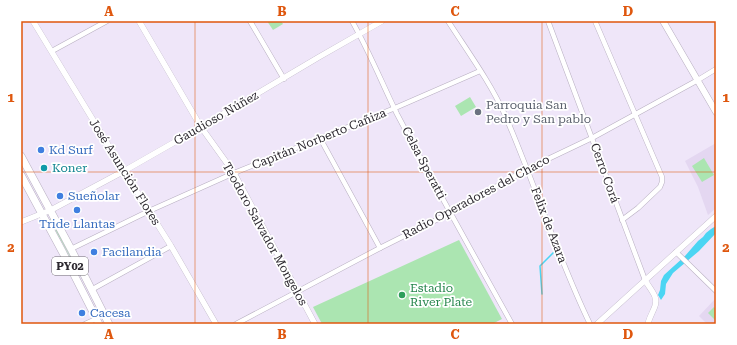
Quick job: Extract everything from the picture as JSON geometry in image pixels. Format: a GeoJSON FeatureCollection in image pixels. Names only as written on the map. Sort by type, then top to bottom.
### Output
{"type":"FeatureCollection","features":[{"type":"Feature","properties":{"kind":"highway","name":"PY02"},"geometry":{"type":"LineString","coordinates":[[21,156],[98,322]]}},
{"type":"Feature","properties":{"kind":"highway","name":"PY02"},"geometry":{"type":"LineString","coordinates":[[21,175],[71,249],[109,324]]}},
{"type":"Feature","properties":{"kind":"main road"},"geometry":{"type":"LineString","coordinates":[[663,21],[716,112]]}},
{"type":"Feature","properties":{"kind":"street","name":"José Asunción Flores"},"geometry":{"type":"LineString","coordinates":[[33,21],[171,246],[216,324]]}},
{"type":"Feature","properties":{"kind":"street"},"geometry":{"type":"LineString","coordinates":[[52,51],[107,21]]}},
{"type":"Feature","properties":{"kind":"street","name":"Teodoro Salvador Mongelos"},"geometry":{"type":"LineString","coordinates":[[138,21],[201,127],[234,173],[315,324]]}},
{"type":"Feature","properties":{"kind":"street"},"geometry":{"type":"LineString","coordinates":[[250,21],[284,79]]}},
{"type":"Feature","properties":{"kind":"street","name":"Celsa Speratti"},"geometry":{"type":"LineString","coordinates":[[352,21],[360,34],[395,108],[450,213],[512,324]]}},
{"type":"Feature","properties":{"kind":"street","name":"Gaudioso Núñez"},"geometry":{"type":"LineString","coordinates":[[21,222],[46,212],[124,171],[382,21]]}},
{"type":"Feature","properties":{"kind":"street","name":"Felix de Azara"},"geometry":{"type":"LineString","coordinates":[[448,21],[494,94],[504,114],[576,296],[590,324]]}},
{"type":"Feature","properties":{"kind":"street","name":"Cerro Corá"},"geometry":{"type":"LineString","coordinates":[[548,21],[645,280],[655,298],[656,305],[648,324]]}},
{"type":"Feature","properties":{"kind":"street"},"geometry":{"type":"LineString","coordinates":[[595,21],[662,177],[660,187],[638,208],[622,220]]}},
{"type":"Feature","properties":{"kind":"street","name":"Radio Operadores del Chaco"},"geometry":{"type":"LineString","coordinates":[[236,324],[450,213],[527,169],[592,138],[716,69]]}},
{"type":"Feature","properties":{"kind":"street","name":"Capitán Norberto Cañiza"},"geometry":{"type":"LineString","coordinates":[[71,249],[149,211],[234,173],[395,108],[480,71]]}},
{"type":"Feature","properties":{"kind":"street"},"geometry":{"type":"LineString","coordinates":[[320,138],[380,248]]}},
{"type":"Feature","properties":{"kind":"street"},"geometry":{"type":"LineString","coordinates":[[597,324],[716,216]]}},
{"type":"Feature","properties":{"kind":"street"},"geometry":{"type":"LineString","coordinates":[[91,290],[171,246]]}},
{"type":"Feature","properties":{"kind":"street"},"geometry":{"type":"LineString","coordinates":[[676,252],[716,291]]}},
{"type":"Feature","properties":{"kind":"street"},"geometry":{"type":"LineString","coordinates":[[85,324],[98,322]]}},
{"type":"Feature","properties":{"kind":"shaded area"},"geometry":{"type":"Polygon","coordinates":[[[716,143],[716,208],[708,215],[698,187],[685,161],[716,143]]]}},
{"type":"Feature","properties":{"kind":"shaded area"},"geometry":{"type":"Polygon","coordinates":[[[716,298],[716,324],[707,324],[699,316],[716,298]]]}},
{"type":"Feature","properties":{"kind":"green space"},"geometry":{"type":"Polygon","coordinates":[[[267,21],[281,21],[283,24],[273,30],[267,21]]]}},
{"type":"Feature","properties":{"kind":"green space"},"geometry":{"type":"Polygon","coordinates":[[[470,97],[476,107],[461,116],[455,106],[470,97]]]}},
{"type":"Feature","properties":{"kind":"green space"},"geometry":{"type":"Polygon","coordinates":[[[704,158],[714,175],[702,182],[692,166],[704,158]]]}},
{"type":"Feature","properties":{"kind":"green space"},"geometry":{"type":"Polygon","coordinates":[[[51,219],[84,283],[50,220],[51,219]]]}},
{"type":"Feature","properties":{"kind":"green space"},"geometry":{"type":"Polygon","coordinates":[[[459,240],[502,319],[492,324],[322,324],[313,307],[459,240]]]}},
{"type":"Feature","properties":{"kind":"green space"},"geometry":{"type":"Polygon","coordinates":[[[714,307],[716,309],[716,321],[708,313],[714,307]]]}},
{"type":"Feature","properties":{"kind":"water"},"geometry":{"type":"Polygon","coordinates":[[[716,226],[716,233],[699,251],[673,273],[666,284],[665,294],[661,300],[658,295],[664,275],[685,256],[706,233],[716,226]]]}},
{"type":"Feature","properties":{"kind":"waterway"},"geometry":{"type":"LineString","coordinates":[[542,294],[540,266],[554,252]]}},
{"type":"Feature","properties":{"kind":"place","name":"Parroquia San Pedro y San pablo"},"geometry":{"type":"Point","coordinates":[478,112]}},
{"type":"Feature","properties":{"kind":"place","name":"Kd Surf"},"geometry":{"type":"Point","coordinates":[41,150]}},
{"type":"Feature","properties":{"kind":"place","name":"Koner"},"geometry":{"type":"Point","coordinates":[44,168]}},
{"type":"Feature","properties":{"kind":"place","name":"Sueñolar"},"geometry":{"type":"Point","coordinates":[60,196]}},
{"type":"Feature","properties":{"kind":"place","name":"Tride Llantas"},"geometry":{"type":"Point","coordinates":[77,210]}},
{"type":"Feature","properties":{"kind":"place","name":"Facilandia"},"geometry":{"type":"Point","coordinates":[94,252]}},
{"type":"Feature","properties":{"kind":"place","name":"Estadio River Plate"},"geometry":{"type":"Point","coordinates":[402,295]}},
{"type":"Feature","properties":{"kind":"place","name":"Cacesa"},"geometry":{"type":"Point","coordinates":[82,313]}}]}
